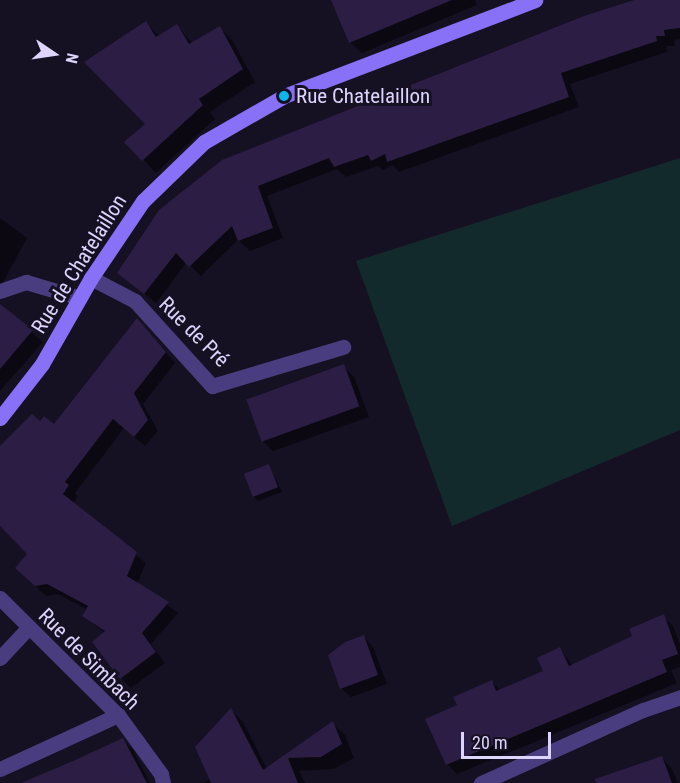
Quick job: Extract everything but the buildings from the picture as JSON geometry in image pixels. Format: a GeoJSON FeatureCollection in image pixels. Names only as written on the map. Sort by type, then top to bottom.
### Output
{"type":"FeatureCollection","features":[{"type":"Feature","properties":{"kind":"main road","name":"Rue de Chatelaillon"},"geometry":{"type":"LineString","coordinates":[[0,418],[42,364],[91,278],[143,201],[204,142],[284,96],[535,0]]}},
{"type":"Feature","properties":{"kind":"street","name":"Rue de Pré"},"geometry":{"type":"LineString","coordinates":[[91,278],[135,301],[212,386],[343,347]]}},
{"type":"Feature","properties":{"kind":"street"},"geometry":{"type":"LineString","coordinates":[[0,291],[26,282],[80,298]]}},
{"type":"Feature","properties":{"kind":"street","name":"Rue de Simbach"},"geometry":{"type":"LineString","coordinates":[[0,598],[27,629],[118,715],[161,774],[163,783]]}},
{"type":"Feature","properties":{"kind":"street"},"geometry":{"type":"LineString","coordinates":[[0,658],[27,629]]}},
{"type":"Feature","properties":{"kind":"street"},"geometry":{"type":"LineString","coordinates":[[481,783],[643,710],[680,697]]}},
{"type":"Feature","properties":{"kind":"street"},"geometry":{"type":"LineString","coordinates":[[0,769],[118,715]]}},
{"type":"Feature","properties":{"kind":"green space"},"geometry":{"type":"Polygon","coordinates":[[[680,158],[680,430],[452,526],[356,261],[680,158]]]}},
{"type":"Feature","properties":{"kind":"place","name":"Rue Chatelaillon"},"geometry":{"type":"Point","coordinates":[284,96]}}]}
